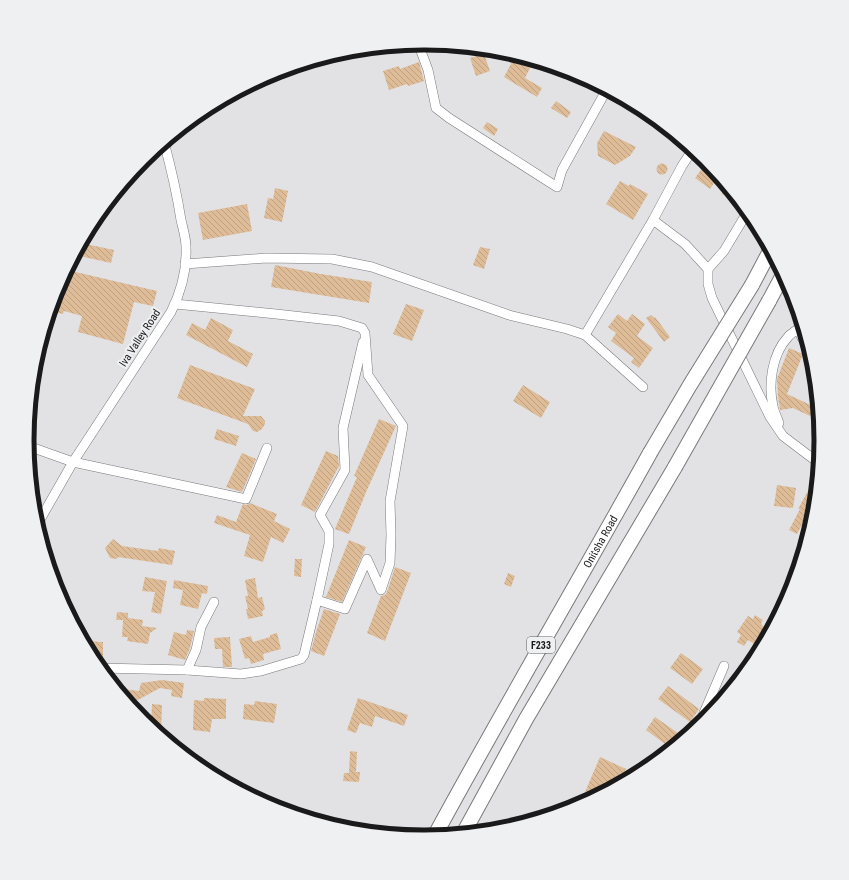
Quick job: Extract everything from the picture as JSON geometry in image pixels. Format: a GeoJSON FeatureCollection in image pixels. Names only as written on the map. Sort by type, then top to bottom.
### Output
{"type":"FeatureCollection","features":[{"type":"Feature","properties":{"kind":"main road","name":"Onitsha Road"},"geometry":{"type":"LineString","coordinates":[[438,830],[520,682],[602,541],[650,453],[702,365],[752,285],[768,254]]}},
{"type":"Feature","properties":{"kind":"main road","name":"F233"},"geometry":{"type":"LineString","coordinates":[[466,828],[526,719],[674,467],[781,280]]}},
{"type":"Feature","properties":{"kind":"street"},"geometry":{"type":"LineString","coordinates":[[421,50],[428,70],[436,108],[449,118],[557,187],[562,170],[604,94]]}},
{"type":"Feature","properties":{"kind":"street","name":"Iva Valley Road"},"geometry":{"type":"LineString","coordinates":[[42,516],[73,462],[171,312],[183,282],[186,264],[186,246],[177,193],[165,148]]}},
{"type":"Feature","properties":{"kind":"street"},"geometry":{"type":"LineString","coordinates":[[584,335],[653,220],[690,154]]}},
{"type":"Feature","properties":{"kind":"street"},"geometry":{"type":"LineString","coordinates":[[745,217],[724,251],[708,269],[708,284],[712,298],[770,417],[783,436],[814,460]]}},
{"type":"Feature","properties":{"kind":"street"},"geometry":{"type":"LineString","coordinates":[[653,220],[685,244],[708,269]]}},
{"type":"Feature","properties":{"kind":"street"},"geometry":{"type":"LineString","coordinates":[[186,264],[266,258],[332,259],[372,267],[509,315],[567,329],[584,335],[643,387]]}},
{"type":"Feature","properties":{"kind":"street"},"geometry":{"type":"LineString","coordinates":[[175,304],[338,321],[362,328],[365,333],[368,375],[403,426],[390,501],[390,563],[381,590],[367,559],[345,609],[317,600]]}},
{"type":"Feature","properties":{"kind":"street"},"geometry":{"type":"LineString","coordinates":[[108,668],[187,670],[241,674],[250,673],[301,659],[304,655],[329,544],[329,531],[320,515],[345,470],[343,428],[365,333]]}},
{"type":"Feature","properties":{"kind":"street"},"geometry":{"type":"LineString","coordinates":[[783,436],[779,421],[772,405],[771,392],[774,364],[778,351],[788,335],[801,336]]}},
{"type":"Feature","properties":{"kind":"street"},"geometry":{"type":"LineString","coordinates":[[34,448],[73,462],[246,499],[267,448]]}},
{"type":"Feature","properties":{"kind":"street"},"geometry":{"type":"LineString","coordinates":[[187,670],[196,650],[201,627],[214,602]]}},
{"type":"Feature","properties":{"kind":"street"},"geometry":{"type":"LineString","coordinates":[[704,712],[724,666]]}},
{"type":"Feature","properties":{"kind":"building"},"geometry":{"type":"Polygon","coordinates":[[[484,54],[490,71],[476,76],[470,58],[484,54]]]}},
{"type":"Feature","properties":{"kind":"building"},"geometry":{"type":"Polygon","coordinates":[[[513,60],[520,61],[530,68],[525,78],[542,88],[537,97],[504,77],[513,60]]]}},
{"type":"Feature","properties":{"kind":"building"},"geometry":{"type":"Polygon","coordinates":[[[419,62],[424,81],[408,86],[407,84],[389,90],[383,71],[399,66],[400,69],[419,62]]]}},
{"type":"Feature","properties":{"kind":"building"},"geometry":{"type":"Polygon","coordinates":[[[556,101],[571,112],[567,118],[551,108],[556,101]]]}},
{"type":"Feature","properties":{"kind":"building"},"geometry":{"type":"Polygon","coordinates":[[[487,122],[498,129],[494,136],[483,128],[487,122]]]}},
{"type":"Feature","properties":{"kind":"building"},"geometry":{"type":"Polygon","coordinates":[[[604,131],[636,147],[630,156],[615,165],[598,156],[597,143],[604,131]]]}},
{"type":"Feature","properties":{"kind":"building"},"geometry":{"type":"Polygon","coordinates":[[[662,163],[666,165],[668,169],[666,173],[662,175],[658,173],[656,169],[658,165],[662,163]]]}},
{"type":"Feature","properties":{"kind":"building"},"geometry":{"type":"Polygon","coordinates":[[[703,167],[716,180],[710,189],[695,178],[703,167]]]}},
{"type":"Feature","properties":{"kind":"building"},"geometry":{"type":"Polygon","coordinates":[[[620,181],[629,186],[630,184],[648,194],[633,220],[606,204],[620,181]]]}},
{"type":"Feature","properties":{"kind":"building"},"geometry":{"type":"Polygon","coordinates":[[[275,188],[288,191],[282,222],[264,218],[268,198],[273,199],[275,188]]]}},
{"type":"Feature","properties":{"kind":"building"},"geometry":{"type":"Polygon","coordinates":[[[723,189],[729,197],[722,194],[723,189]]]}},
{"type":"Feature","properties":{"kind":"building"},"geometry":{"type":"Polygon","coordinates":[[[247,204],[252,231],[203,240],[198,213],[247,204]]]}},
{"type":"Feature","properties":{"kind":"building"},"geometry":{"type":"Polygon","coordinates":[[[87,244],[114,250],[111,263],[80,256],[87,244]]]}},
{"type":"Feature","properties":{"kind":"building"},"geometry":{"type":"Polygon","coordinates":[[[480,247],[490,249],[484,269],[473,265],[480,247]]]}},
{"type":"Feature","properties":{"kind":"building"},"geometry":{"type":"Polygon","coordinates":[[[275,265],[372,282],[369,303],[271,287],[275,265]]]}},
{"type":"Feature","properties":{"kind":"building"},"geometry":{"type":"Polygon","coordinates":[[[72,271],[157,291],[153,306],[134,302],[123,344],[78,332],[82,316],[64,311],[63,314],[56,312],[72,271]]]}},
{"type":"Feature","properties":{"kind":"building"},"geometry":{"type":"Polygon","coordinates":[[[406,304],[424,310],[412,341],[393,334],[406,304]]]}},
{"type":"Feature","properties":{"kind":"building"},"geometry":{"type":"Polygon","coordinates":[[[618,314],[627,321],[632,314],[645,324],[637,336],[653,348],[639,368],[631,362],[634,358],[611,341],[616,333],[608,327],[618,314]]]}},
{"type":"Feature","properties":{"kind":"building"},"geometry":{"type":"Polygon","coordinates":[[[651,315],[654,318],[655,317],[670,337],[664,342],[646,318],[651,315]]]}},
{"type":"Feature","properties":{"kind":"building"},"geometry":{"type":"Polygon","coordinates":[[[211,318],[233,330],[228,341],[253,354],[247,367],[186,335],[192,323],[205,330],[211,318]]]}},
{"type":"Feature","properties":{"kind":"building"},"geometry":{"type":"Polygon","coordinates":[[[789,348],[803,354],[787,394],[813,406],[814,409],[810,416],[793,408],[780,410],[777,379],[789,348]]]}},
{"type":"Feature","properties":{"kind":"building"},"geometry":{"type":"Polygon","coordinates":[[[190,365],[255,389],[243,416],[261,416],[265,421],[262,429],[257,432],[253,431],[248,424],[177,398],[190,365]]]}},
{"type":"Feature","properties":{"kind":"building"},"geometry":{"type":"Polygon","coordinates":[[[523,385],[550,402],[541,418],[513,401],[523,385]]]}},
{"type":"Feature","properties":{"kind":"building"},"geometry":{"type":"Polygon","coordinates":[[[379,419],[396,426],[349,534],[335,529],[357,477],[354,476],[379,419]]]}},
{"type":"Feature","properties":{"kind":"building"},"geometry":{"type":"Polygon","coordinates":[[[217,429],[239,436],[236,446],[214,439],[217,429]]]}},
{"type":"Feature","properties":{"kind":"building"},"geometry":{"type":"Polygon","coordinates":[[[326,451],[338,456],[339,466],[315,512],[301,505],[326,451]]]}},
{"type":"Feature","properties":{"kind":"building"},"geometry":{"type":"Polygon","coordinates":[[[242,453],[256,459],[242,492],[226,487],[242,453]]]}},
{"type":"Feature","properties":{"kind":"building"},"geometry":{"type":"Polygon","coordinates":[[[777,485],[796,488],[793,508],[774,506],[777,485]]]}},
{"type":"Feature","properties":{"kind":"building"},"geometry":{"type":"Polygon","coordinates":[[[811,485],[812,486],[812,491],[807,516],[797,534],[789,530],[800,509],[798,509],[811,485]]]}},
{"type":"Feature","properties":{"kind":"building"},"geometry":{"type":"Polygon","coordinates":[[[250,503],[277,514],[274,521],[290,529],[283,543],[271,537],[263,562],[244,556],[250,535],[214,523],[217,515],[236,522],[243,504],[247,505],[250,503]]]}},
{"type":"Feature","properties":{"kind":"building"},"geometry":{"type":"Polygon","coordinates":[[[113,539],[122,546],[158,551],[159,548],[175,551],[172,565],[118,557],[117,559],[110,558],[105,548],[113,539]]]}},
{"type":"Feature","properties":{"kind":"building"},"geometry":{"type":"Polygon","coordinates":[[[349,540],[366,547],[342,602],[326,597],[349,540]]]}},
{"type":"Feature","properties":{"kind":"building"},"geometry":{"type":"Polygon","coordinates":[[[295,559],[302,559],[301,577],[294,576],[295,559]]]}},
{"type":"Feature","properties":{"kind":"building"},"geometry":{"type":"Polygon","coordinates":[[[395,567],[411,573],[385,641],[367,633],[381,596],[385,595],[387,592],[395,567]]]}},
{"type":"Feature","properties":{"kind":"building"},"geometry":{"type":"Polygon","coordinates":[[[508,573],[515,576],[511,587],[504,584],[508,573]]]}},
{"type":"Feature","properties":{"kind":"building"},"geometry":{"type":"Polygon","coordinates":[[[145,577],[167,581],[161,614],[151,612],[155,592],[142,591],[145,577]]]}},
{"type":"Feature","properties":{"kind":"building"},"geometry":{"type":"Polygon","coordinates":[[[255,578],[258,598],[262,597],[265,609],[262,611],[263,616],[248,619],[246,609],[248,609],[245,596],[248,596],[245,580],[255,578]]]}},
{"type":"Feature","properties":{"kind":"building"},"geometry":{"type":"Polygon","coordinates":[[[174,580],[208,586],[207,594],[202,593],[198,609],[180,605],[183,590],[173,588],[174,580]]]}},
{"type":"Feature","properties":{"kind":"building"},"geometry":{"type":"Polygon","coordinates":[[[324,609],[340,614],[324,656],[311,651],[324,609]]]}},
{"type":"Feature","properties":{"kind":"building"},"geometry":{"type":"Polygon","coordinates":[[[117,612],[128,613],[128,618],[143,620],[142,626],[157,628],[150,633],[148,644],[127,641],[128,637],[122,637],[123,620],[116,620],[117,612]]]}},
{"type":"Feature","properties":{"kind":"building"},"geometry":{"type":"Polygon","coordinates":[[[755,615],[763,620],[761,623],[764,628],[754,644],[748,640],[744,646],[737,642],[741,635],[737,632],[748,616],[753,619],[755,615]]]}},
{"type":"Feature","properties":{"kind":"building"},"geometry":{"type":"Polygon","coordinates":[[[187,630],[194,631],[190,648],[185,660],[168,655],[174,632],[186,635],[187,630]]]}},
{"type":"Feature","properties":{"kind":"building"},"geometry":{"type":"Polygon","coordinates":[[[277,633],[281,649],[263,654],[264,660],[251,664],[249,658],[245,659],[239,639],[251,636],[253,642],[270,637],[270,635],[277,633]]]}},
{"type":"Feature","properties":{"kind":"building"},"geometry":{"type":"Polygon","coordinates":[[[230,637],[232,667],[223,667],[222,649],[215,649],[214,638],[230,637]]]}},
{"type":"Feature","properties":{"kind":"building"},"geometry":{"type":"Polygon","coordinates":[[[90,641],[103,642],[103,660],[100,657],[90,641]]]}},
{"type":"Feature","properties":{"kind":"building"},"geometry":{"type":"Polygon","coordinates":[[[681,653],[703,669],[692,684],[670,668],[681,653]]]}},
{"type":"Feature","properties":{"kind":"building"},"geometry":{"type":"Polygon","coordinates":[[[162,680],[184,683],[182,698],[171,696],[172,690],[160,688],[135,701],[124,689],[139,691],[141,683],[162,680]]]}},
{"type":"Feature","properties":{"kind":"building"},"geometry":{"type":"Polygon","coordinates":[[[668,686],[699,709],[690,722],[658,699],[668,686]]]}},
{"type":"Feature","properties":{"kind":"building"},"geometry":{"type":"Polygon","coordinates":[[[204,698],[226,699],[226,719],[212,719],[210,732],[193,730],[194,700],[204,701],[204,698]]]}},
{"type":"Feature","properties":{"kind":"building"},"geometry":{"type":"Polygon","coordinates":[[[358,698],[408,715],[404,726],[375,716],[372,727],[360,723],[356,733],[347,730],[358,698]]]}},
{"type":"Feature","properties":{"kind":"building"},"geometry":{"type":"Polygon","coordinates":[[[255,701],[277,704],[274,723],[243,719],[244,704],[254,705],[255,701]]]}},
{"type":"Feature","properties":{"kind":"building"},"geometry":{"type":"Polygon","coordinates":[[[152,704],[162,705],[161,729],[151,719],[152,704]]]}},
{"type":"Feature","properties":{"kind":"building"},"geometry":{"type":"Polygon","coordinates":[[[655,717],[681,735],[667,746],[646,730],[655,717]]]}},
{"type":"Feature","properties":{"kind":"building"},"geometry":{"type":"Polygon","coordinates":[[[350,751],[357,752],[356,772],[360,772],[359,782],[343,781],[344,773],[349,773],[350,751]]]}},
{"type":"Feature","properties":{"kind":"building"},"geometry":{"type":"Polygon","coordinates":[[[600,757],[626,769],[623,776],[583,797],[600,757]]]}}]}
